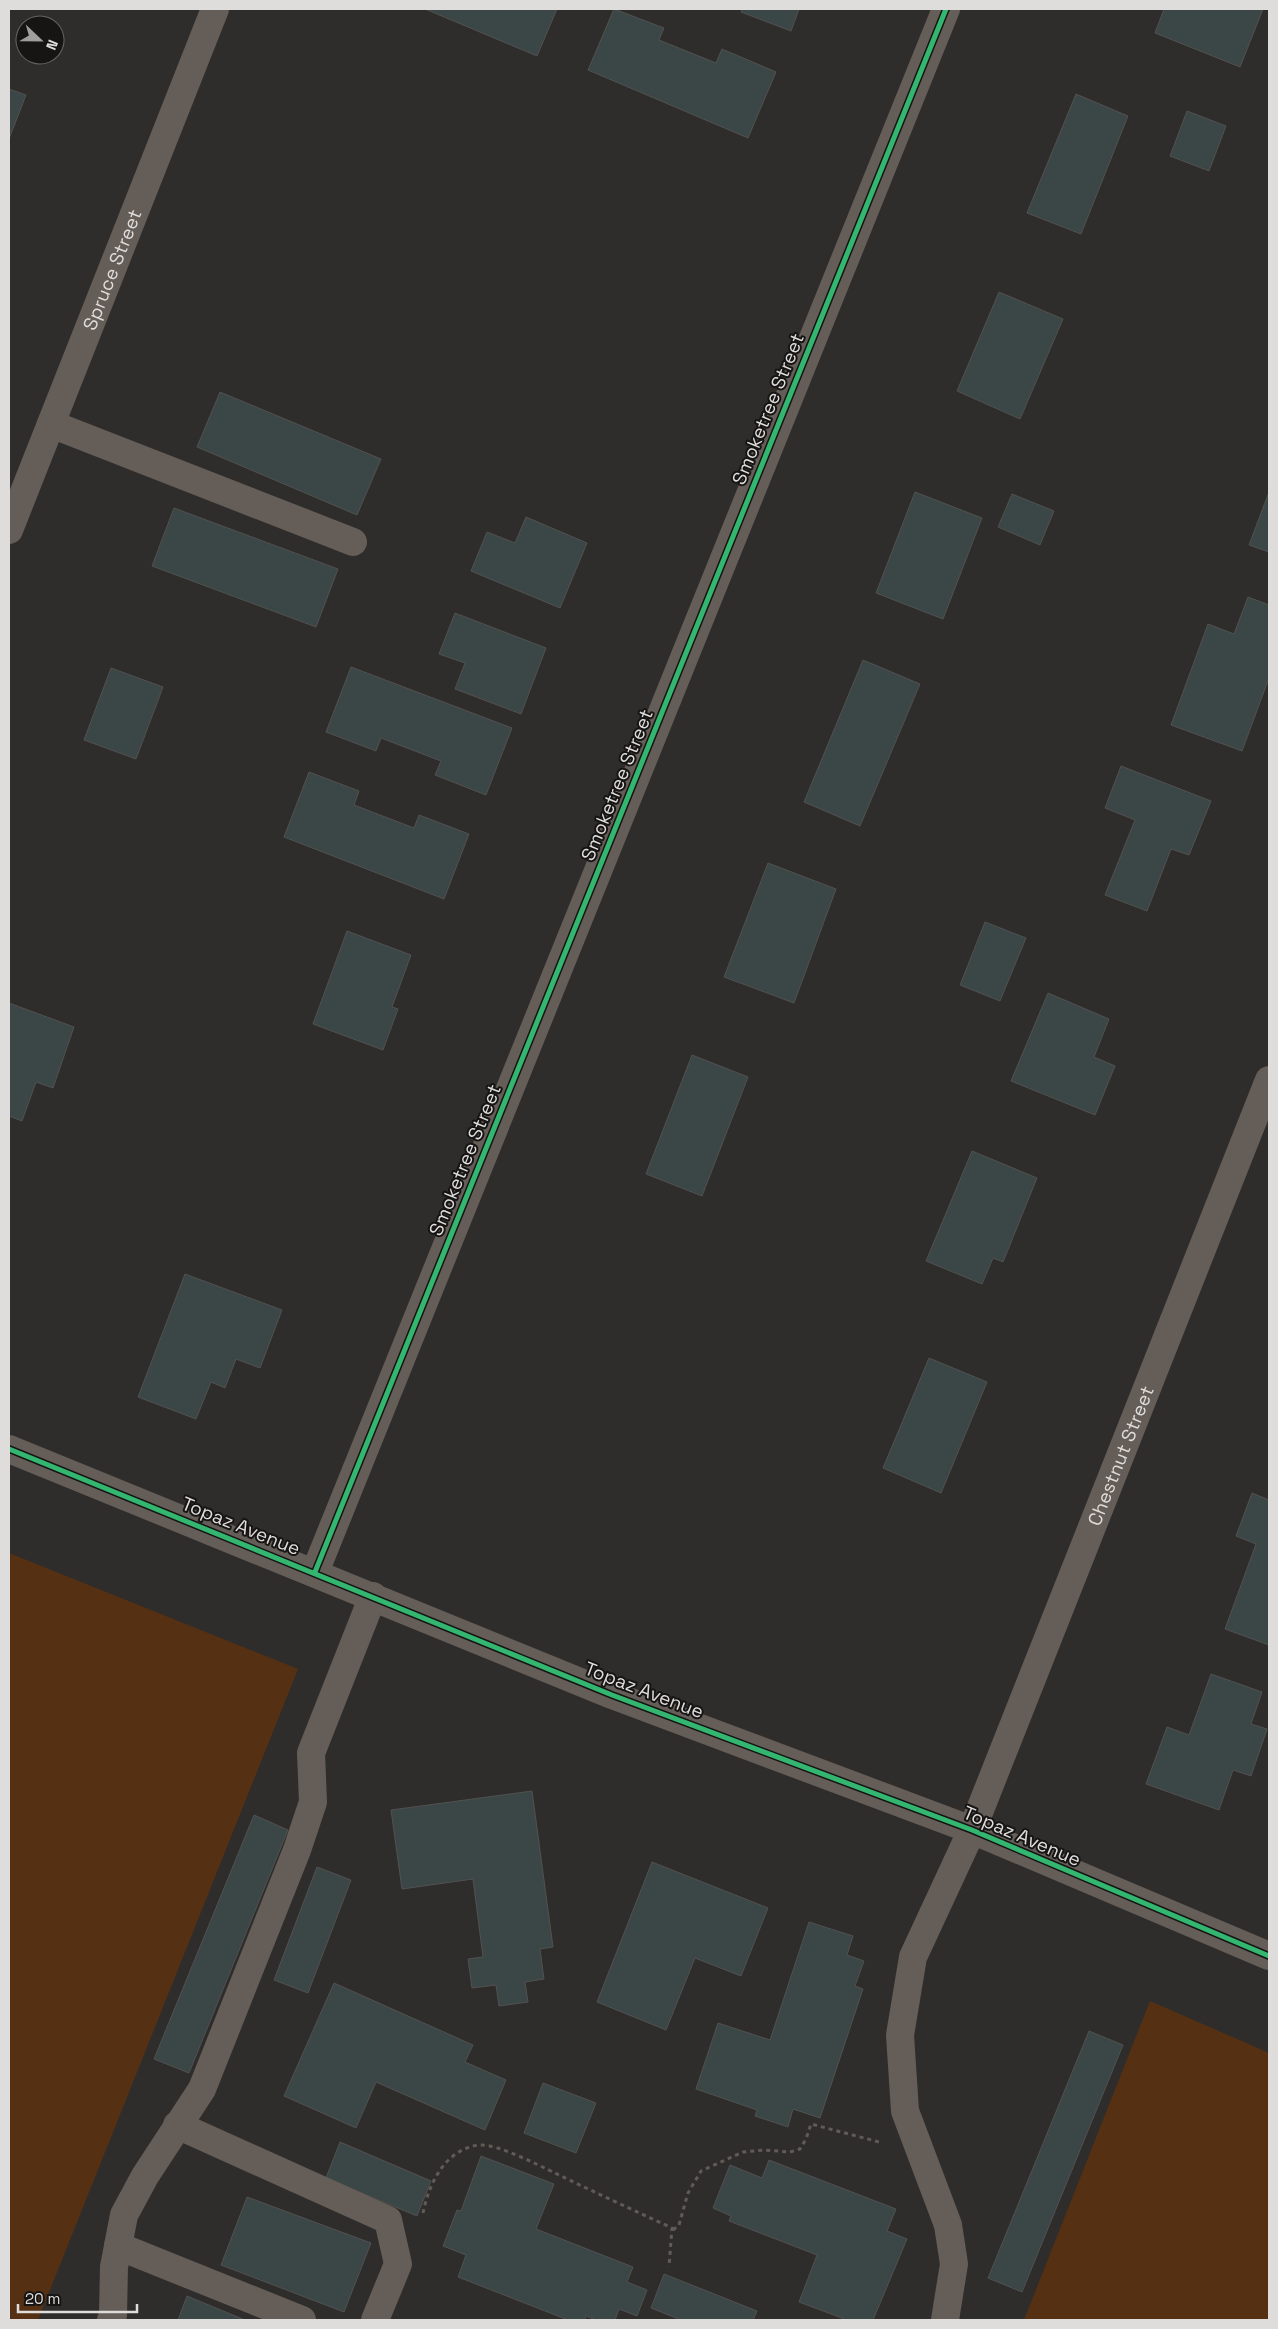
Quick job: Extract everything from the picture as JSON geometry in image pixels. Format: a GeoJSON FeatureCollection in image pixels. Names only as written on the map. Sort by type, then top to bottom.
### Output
{"type":"FeatureCollection","features":[{"type":"Feature","properties":{"kind":"street","name":"Spruce Street"},"geometry":{"type":"LineString","coordinates":[[9,530],[216,9]]}},
{"type":"Feature","properties":{"kind":"street","name":"Smoketree Street"},"geometry":{"type":"LineString","coordinates":[[315,1572],[946,9]]}},
{"type":"Feature","properties":{"kind":"street"},"geometry":{"type":"LineString","coordinates":[[51,424],[353,542]]}},
{"type":"Feature","properties":{"kind":"street","name":"Chestnut Street"},"geometry":{"type":"LineString","coordinates":[[945,2320],[954,2264],[948,2225],[905,2111],[900,2035],[913,1957],[972,1830],[1269,1080]]}},
{"type":"Feature","properties":{"kind":"street","name":"Topaz Avenue"},"geometry":{"type":"LineString","coordinates":[[9,1449],[315,1572],[612,1695],[972,1830],[1269,1956]]}},
{"type":"Feature","properties":{"kind":"street"},"geometry":{"type":"LineString","coordinates":[[111,2320],[113,2315],[114,2267],[124,2215],[145,2176],[202,2089],[297,1850],[313,1802],[311,1753],[373,1596]]}},
{"type":"Feature","properties":{"kind":"street"},"geometry":{"type":"LineString","coordinates":[[177,2125],[388,2220],[398,2264],[375,2320]]}},
{"type":"Feature","properties":{"kind":"street"},"geometry":{"type":"LineString","coordinates":[[118,2246],[302,2320]]}},
{"type":"Feature","properties":{"kind":"path"},"geometry":{"type":"LineString","coordinates":[[672,2230],[679,2225],[688,2193],[700,2171],[743,2152],[764,2150],[790,2152],[800,2149],[811,2124],[884,2144]]}},
{"type":"Feature","properties":{"kind":"path"},"geometry":{"type":"LineString","coordinates":[[422,2216],[429,2190],[438,2174],[455,2154],[482,2145],[514,2154],[672,2228],[669,2267]]}},
{"type":"Feature","properties":{"kind":"shaded area"},"geometry":{"type":"Polygon","coordinates":[[[9,1553],[298,1669],[38,2320],[9,2320],[9,1553]]]}},
{"type":"Feature","properties":{"kind":"shaded area"},"geometry":{"type":"Polygon","coordinates":[[[1150,2001],[1269,2053],[1269,2320],[1024,2320],[1150,2001]]]}},
{"type":"Feature","properties":{"kind":"building"},"geometry":{"type":"Polygon","coordinates":[[[425,9],[557,9],[537,56],[425,9]]]}},
{"type":"Feature","properties":{"kind":"building"},"geometry":{"type":"Polygon","coordinates":[[[614,9],[664,28],[659,40],[716,63],[722,49],[776,72],[748,138],[588,70],[614,9]]]}},
{"type":"Feature","properties":{"kind":"building"},"geometry":{"type":"Polygon","coordinates":[[[742,9],[799,9],[791,31],[741,12],[742,9]]]}},
{"type":"Feature","properties":{"kind":"building"},"geometry":{"type":"Polygon","coordinates":[[[1164,9],[1263,9],[1240,67],[1155,33],[1164,9]]]}},
{"type":"Feature","properties":{"kind":"building"},"geometry":{"type":"Polygon","coordinates":[[[9,89],[26,95],[9,139],[9,89]]]}},
{"type":"Feature","properties":{"kind":"building"},"geometry":{"type":"Polygon","coordinates":[[[1076,94],[1128,116],[1081,234],[1027,213],[1076,94]]]}},
{"type":"Feature","properties":{"kind":"building"},"geometry":{"type":"Polygon","coordinates":[[[1187,111],[1226,126],[1209,171],[1170,156],[1187,111]]]}},
{"type":"Feature","properties":{"kind":"building"},"geometry":{"type":"Polygon","coordinates":[[[999,292],[1063,319],[1020,419],[957,391],[999,292]]]}},
{"type":"Feature","properties":{"kind":"building"},"geometry":{"type":"Polygon","coordinates":[[[220,392],[381,459],[357,515],[197,447],[220,392]]]}},
{"type":"Feature","properties":{"kind":"building"},"geometry":{"type":"Polygon","coordinates":[[[915,492],[982,518],[943,619],[876,593],[915,492]]]}},
{"type":"Feature","properties":{"kind":"building"},"geometry":{"type":"Polygon","coordinates":[[[1269,492],[1269,552],[1249,545],[1269,492]]]}},
{"type":"Feature","properties":{"kind":"building"},"geometry":{"type":"Polygon","coordinates":[[[1012,494],[1054,511],[1040,545],[998,527],[1012,494]]]}},
{"type":"Feature","properties":{"kind":"building"},"geometry":{"type":"Polygon","coordinates":[[[174,508],[338,569],[316,627],[152,566],[174,508]]]}},
{"type":"Feature","properties":{"kind":"building"},"geometry":{"type":"Polygon","coordinates":[[[526,517],[587,543],[560,608],[471,571],[487,532],[515,543],[526,517]]]}},
{"type":"Feature","properties":{"kind":"building"},"geometry":{"type":"Polygon","coordinates":[[[1248,597],[1269,605],[1269,678],[1242,751],[1171,725],[1208,624],[1234,634],[1248,597]]]}},
{"type":"Feature","properties":{"kind":"building"},"geometry":{"type":"Polygon","coordinates":[[[455,613],[546,648],[521,714],[455,689],[465,663],[439,654],[455,613]]]}},
{"type":"Feature","properties":{"kind":"building"},"geometry":{"type":"Polygon","coordinates":[[[863,660],[920,684],[860,826],[804,802],[863,660]]]}},
{"type":"Feature","properties":{"kind":"building"},"geometry":{"type":"Polygon","coordinates":[[[351,667],[512,728],[486,795],[435,775],[441,761],[381,738],[376,751],[326,732],[351,667]]]}},
{"type":"Feature","properties":{"kind":"building"},"geometry":{"type":"Polygon","coordinates":[[[111,668],[163,687],[136,759],[84,740],[111,668]]]}},
{"type":"Feature","properties":{"kind":"building"},"geometry":{"type":"Polygon","coordinates":[[[1121,766],[1211,801],[1189,855],[1171,849],[1147,911],[1105,895],[1135,820],[1105,808],[1121,766]]]}},
{"type":"Feature","properties":{"kind":"building"},"geometry":{"type":"Polygon","coordinates":[[[309,772],[359,791],[354,805],[414,828],[419,815],[469,834],[444,899],[284,837],[309,772]]]}},
{"type":"Feature","properties":{"kind":"building"},"geometry":{"type":"Polygon","coordinates":[[[768,863],[836,889],[794,1003],[724,977],[768,863]]]}},
{"type":"Feature","properties":{"kind":"building"},"geometry":{"type":"Polygon","coordinates":[[[985,922],[1026,938],[1000,1001],[960,985],[985,922]]]}},
{"type":"Feature","properties":{"kind":"building"},"geometry":{"type":"Polygon","coordinates":[[[347,931],[411,955],[392,1007],[398,1009],[383,1050],[313,1024],[347,931]]]}},
{"type":"Feature","properties":{"kind":"building"},"geometry":{"type":"Polygon","coordinates":[[[1048,993],[1109,1019],[1094,1057],[1115,1066],[1095,1115],[1011,1081],[1048,993]]]}},
{"type":"Feature","properties":{"kind":"building"},"geometry":{"type":"Polygon","coordinates":[[[9,1003],[74,1027],[53,1088],[36,1082],[22,1121],[9,1116],[9,1003]]]}},
{"type":"Feature","properties":{"kind":"building"},"geometry":{"type":"Polygon","coordinates":[[[692,1055],[748,1077],[702,1196],[646,1174],[692,1055]]]}},
{"type":"Feature","properties":{"kind":"building"},"geometry":{"type":"Polygon","coordinates":[[[972,1151],[1037,1178],[1003,1262],[993,1258],[982,1284],[926,1261],[972,1151]]]}},
{"type":"Feature","properties":{"kind":"building"},"geometry":{"type":"Polygon","coordinates":[[[185,1274],[282,1310],[260,1368],[236,1359],[225,1388],[211,1382],[196,1419],[138,1397],[185,1274]]]}},
{"type":"Feature","properties":{"kind":"building"},"geometry":{"type":"Polygon","coordinates":[[[929,1358],[987,1382],[941,1493],[883,1468],[929,1358]]]}},
{"type":"Feature","properties":{"kind":"building"},"geometry":{"type":"Polygon","coordinates":[[[1252,1493],[1269,1500],[1269,1645],[1225,1629],[1256,1544],[1236,1536],[1252,1493]]]}},
{"type":"Feature","properties":{"kind":"building"},"geometry":{"type":"Polygon","coordinates":[[[1211,1674],[1262,1692],[1251,1724],[1267,1729],[1251,1776],[1233,1770],[1219,1810],[1146,1784],[1167,1727],[1189,1735],[1211,1674]]]}},
{"type":"Feature","properties":{"kind":"building"},"geometry":{"type":"Polygon","coordinates":[[[532,1791],[553,1947],[540,1949],[544,1979],[525,1982],[528,2002],[499,2006],[496,1985],[472,1988],[468,1959],[483,1957],[473,1879],[402,1889],[391,1810],[532,1791]]]}},
{"type":"Feature","properties":{"kind":"building"},"geometry":{"type":"Polygon","coordinates":[[[254,1815],[288,1830],[189,2073],[154,2059],[254,1815]]]}},
{"type":"Feature","properties":{"kind":"building"},"geometry":{"type":"Polygon","coordinates":[[[652,1862],[768,1908],[741,1976],[695,1958],[666,2030],[597,2002],[652,1862]]]}},
{"type":"Feature","properties":{"kind":"building"},"geometry":{"type":"Polygon","coordinates":[[[317,1867],[351,1880],[308,1993],[274,1980],[317,1867]]]}},
{"type":"Feature","properties":{"kind":"building"},"geometry":{"type":"Polygon","coordinates":[[[809,1922],[853,1936],[847,1955],[864,1961],[855,1986],[863,1989],[820,2118],[793,2109],[788,2127],[755,2116],[757,2110],[696,2089],[718,2023],[770,2040],[809,1922]]]}},
{"type":"Feature","properties":{"kind":"building"},"geometry":{"type":"Polygon","coordinates":[[[334,1983],[473,2045],[465,2062],[506,2080],[485,2130],[376,2082],[356,2128],[284,2096],[334,1983]]]}},
{"type":"Feature","properties":{"kind":"building"},"geometry":{"type":"Polygon","coordinates":[[[1089,2031],[1123,2045],[1022,2292],[988,2278],[1089,2031]]]}},
{"type":"Feature","properties":{"kind":"building"},"geometry":{"type":"Polygon","coordinates":[[[543,2083],[596,2103],[576,2153],[524,2133],[543,2083]]]}},
{"type":"Feature","properties":{"kind":"building"},"geometry":{"type":"Polygon","coordinates":[[[340,2142],[431,2181],[417,2216],[326,2178],[340,2142]]]}},
{"type":"Feature","properties":{"kind":"building"},"geometry":{"type":"Polygon","coordinates":[[[481,2156],[554,2184],[536,2229],[633,2267],[627,2282],[647,2290],[637,2316],[619,2309],[615,2320],[596,2320],[586,2316],[585,2320],[568,2320],[458,2277],[466,2255],[443,2246],[457,2210],[461,2211],[481,2156]]]}},
{"type":"Feature","properties":{"kind":"building"},"geometry":{"type":"Polygon","coordinates":[[[769,2160],[896,2209],[887,2231],[907,2239],[873,2320],[847,2320],[799,2302],[817,2255],[729,2221],[731,2216],[713,2208],[730,2165],[762,2178],[769,2160]]]}},
{"type":"Feature","properties":{"kind":"building"},"geometry":{"type":"Polygon","coordinates":[[[247,2197],[371,2243],[344,2312],[221,2265],[247,2197]]]}},
{"type":"Feature","properties":{"kind":"building"},"geometry":{"type":"Polygon","coordinates":[[[664,2274],[757,2311],[753,2320],[681,2320],[651,2308],[664,2274]]]}},
{"type":"Feature","properties":{"kind":"building"},"geometry":{"type":"Polygon","coordinates":[[[187,2296],[245,2320],[178,2320],[187,2296]]]}},
{"type":"Feature","properties":{"kind":"cycle path"},"geometry":{"type":"LineString","coordinates":[[315,1572],[946,9]]}},
{"type":"Feature","properties":{"kind":"cycle path"},"geometry":{"type":"LineString","coordinates":[[9,1449],[612,1695],[972,1830],[1269,1956]]}}]}
